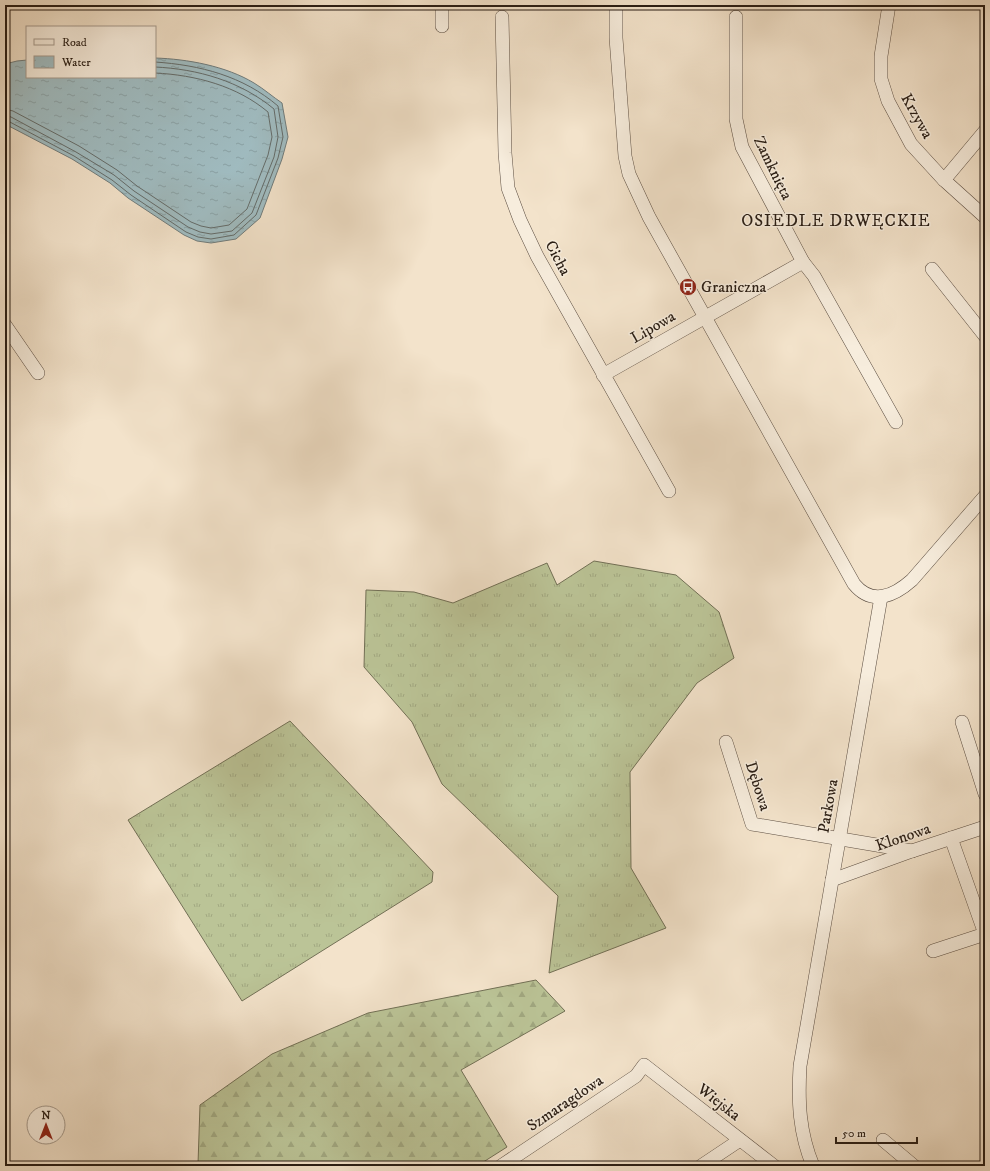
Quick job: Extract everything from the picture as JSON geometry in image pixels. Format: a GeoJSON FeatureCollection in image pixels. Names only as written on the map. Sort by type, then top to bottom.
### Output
{"type":"FeatureCollection","features":[{"type":"Feature","properties":{"kind":"street"},"geometry":{"type":"LineString","coordinates":[[442,5],[442,26]]}},
{"type":"Feature","properties":{"kind":"street"},"geometry":{"type":"LineString","coordinates":[[616,5],[616,38],[622,137],[629,174],[649,217],[854,584],[868,596],[881,597],[898,591],[912,580],[985,496]]}},
{"type":"Feature","properties":{"kind":"street","name":"Krzywa"},"geometry":{"type":"LineString","coordinates":[[889,5],[881,56],[881,79],[888,101],[911,144],[944,180],[985,217]]}},
{"type":"Feature","properties":{"kind":"street","name":"Cicha"},"geometry":{"type":"LineString","coordinates":[[502,17],[505,153],[508,188],[520,220],[537,256],[669,491]]}},
{"type":"Feature","properties":{"kind":"street","name":"Zamknięta"},"geometry":{"type":"LineString","coordinates":[[736,17],[736,119],[742,147],[803,262],[814,276],[896,422]]}},
{"type":"Feature","properties":{"kind":"street"},"geometry":{"type":"LineString","coordinates":[[944,180],[985,131]]}},
{"type":"Feature","properties":{"kind":"street","name":"Lipowa"},"geometry":{"type":"LineString","coordinates":[[604,375],[803,262]]}},
{"type":"Feature","properties":{"kind":"street"},"geometry":{"type":"LineString","coordinates":[[932,268],[985,336]]}},
{"type":"Feature","properties":{"kind":"street"},"geometry":{"type":"LineString","coordinates":[[5,325],[38,373]]}},
{"type":"Feature","properties":{"kind":"street","name":"Parkowa"},"geometry":{"type":"LineString","coordinates":[[813,1166],[800,1125],[798,1106],[800,1066],[881,597]]}},
{"type":"Feature","properties":{"kind":"street"},"geometry":{"type":"LineString","coordinates":[[962,722],[985,794]]}},
{"type":"Feature","properties":{"kind":"street","name":"Dębowa"},"geometry":{"type":"LineString","coordinates":[[726,742],[752,824],[840,838]]}},
{"type":"Feature","properties":{"kind":"street","name":"Klonowa"},"geometry":{"type":"LineString","coordinates":[[832,880],[912,851],[985,827]]}},
{"type":"Feature","properties":{"kind":"street"},"geometry":{"type":"LineString","coordinates":[[840,838],[912,851]]}},
{"type":"Feature","properties":{"kind":"street"},"geometry":{"type":"LineString","coordinates":[[933,952],[985,934],[951,838]]}},
{"type":"Feature","properties":{"kind":"street","name":"Wiejska"},"geometry":{"type":"LineString","coordinates":[[644,1065],[774,1166]]}},
{"type":"Feature","properties":{"kind":"street","name":"Szmaragdowa"},"geometry":{"type":"LineString","coordinates":[[501,1166],[636,1076],[644,1065]]}},
{"type":"Feature","properties":{"kind":"street"},"geometry":{"type":"LineString","coordinates":[[702,1166],[740,1140]]}},
{"type":"Feature","properties":{"kind":"street"},"geometry":{"type":"LineString","coordinates":[[883,1140],[914,1166]]}},
{"type":"Feature","properties":{"kind":"green space"},"geometry":{"type":"Polygon","coordinates":[[[594,561],[676,575],[719,612],[734,658],[697,683],[630,772],[631,868],[666,928],[549,973],[558,896],[442,784],[412,722],[364,667],[366,590],[414,592],[453,603],[547,563],[557,585],[594,561]]]}},
{"type":"Feature","properties":{"kind":"green space"},"geometry":{"type":"Polygon","coordinates":[[[290,721],[433,872],[432,882],[242,1001],[128,820],[290,721]]]}},
{"type":"Feature","properties":{"kind":"green space"},"geometry":{"type":"Polygon","coordinates":[[[536,980],[565,1011],[461,1070],[507,1147],[477,1166],[195,1166],[198,1164],[200,1105],[272,1054],[368,1013],[536,980]]]}},
{"type":"Feature","properties":{"kind":"water"},"geometry":{"type":"Polygon","coordinates":[[[156,58],[206,64],[231,72],[254,83],[282,103],[288,137],[282,159],[260,218],[236,239],[211,243],[197,241],[184,235],[128,198],[110,183],[72,159],[5,124],[5,64],[26,60],[26,78],[156,78],[156,58]]]}},
{"type":"Feature","properties":{"kind":"place","name":"Graniczna"},"geometry":{"type":"Point","coordinates":[688,287]}},
{"type":"Feature","properties":{"kind":"district","name":"OSIEDLE DRWĘCKIE"},"geometry":{"type":"Point","coordinates":[836,221]}}]}
